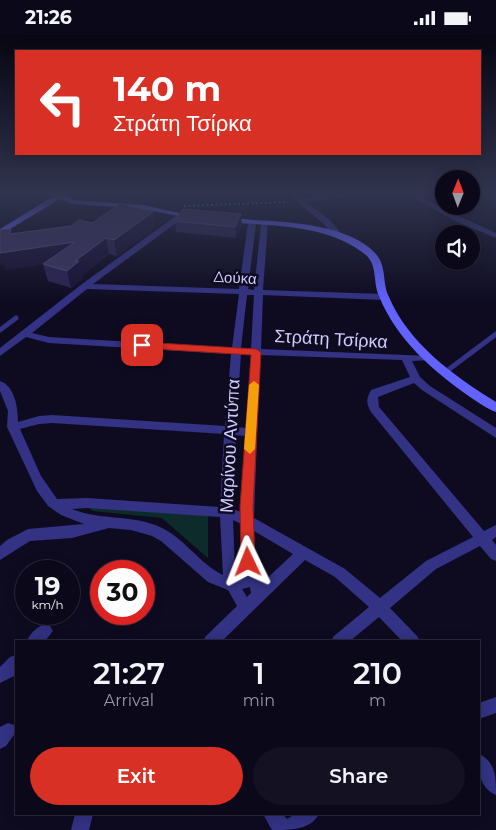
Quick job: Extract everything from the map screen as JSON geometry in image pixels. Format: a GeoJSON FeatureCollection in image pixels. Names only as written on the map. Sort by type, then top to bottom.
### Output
{"type":"FeatureCollection","features":[{"type":"Feature","properties":{"kind":"main road"},"geometry":{"type":"LineString","coordinates":[[311,229],[339,236],[365,249],[377,261],[380,268],[384,297],[402,327],[427,359],[444,373],[496,408]]}},
{"type":"Feature","properties":{"kind":"street"},"geometry":{"type":"LineString","coordinates":[[0,353],[159,229]]}},
{"type":"Feature","properties":{"kind":"street","name":"Μαρίνου Αντύπα"},"geometry":{"type":"LineString","coordinates":[[245,607],[232,585],[227,565],[226,512],[236,351],[251,229]]}},
{"type":"Feature","properties":{"kind":"street","name":"Μαρίνου Αντύπα"},"geometry":{"type":"LineString","coordinates":[[259,594],[248,562],[247,520],[260,258],[265,229]]}},
{"type":"Feature","properties":{"kind":"street"},"geometry":{"type":"LineString","coordinates":[[333,229],[339,236]]}},
{"type":"Feature","properties":{"kind":"street"},"geometry":{"type":"LineString","coordinates":[[481,229],[496,236]]}},
{"type":"Feature","properties":{"kind":"street"},"geometry":{"type":"LineString","coordinates":[[247,257],[260,258]]}},
{"type":"Feature","properties":{"kind":"street","name":"Δούκα"},"geometry":{"type":"LineString","coordinates":[[85,286],[384,297]]}},
{"type":"Feature","properties":{"kind":"street","name":"Στράτη Τσίρκα"},"geometry":{"type":"LineString","coordinates":[[25,333],[48,340],[236,351],[427,359]]}},
{"type":"Feature","properties":{"kind":"street"},"geometry":{"type":"LineString","coordinates":[[406,359],[416,379],[439,398],[496,434]]}},
{"type":"Feature","properties":{"kind":"street"},"geometry":{"type":"LineString","coordinates":[[416,379],[375,393],[372,403],[400,440],[496,555]]}},
{"type":"Feature","properties":{"kind":"street"},"geometry":{"type":"LineString","coordinates":[[0,384],[4,387],[13,410],[8,421]]}},
{"type":"Feature","properties":{"kind":"street"},"geometry":{"type":"LineString","coordinates":[[8,421],[52,419],[250,432]]}},
{"type":"Feature","properties":{"kind":"street"},"geometry":{"type":"LineString","coordinates":[[8,421],[42,489],[55,504],[80,518],[110,524],[142,527],[158,533],[210,576],[221,582],[232,585],[253,580]]}},
{"type":"Feature","properties":{"kind":"street"},"geometry":{"type":"LineString","coordinates":[[55,504],[87,503],[226,512],[247,520],[340,573],[379,607],[411,640]]}},
{"type":"Feature","properties":{"kind":"street"},"geometry":{"type":"LineString","coordinates":[[0,554],[12,544],[28,535],[72,532],[110,524]]}},
{"type":"Feature","properties":{"kind":"street"},"geometry":{"type":"LineString","coordinates":[[340,640],[431,565],[496,531]]}},
{"type":"Feature","properties":{"kind":"street"},"geometry":{"type":"LineString","coordinates":[[212,640],[304,552]]}},
{"type":"Feature","properties":{"kind":"street"},"geometry":{"type":"LineString","coordinates":[[0,675],[9,671],[15,664]]}},
{"type":"Feature","properties":{"kind":"street"},"geometry":{"type":"LineString","coordinates":[[480,711],[496,705]]}},
{"type":"Feature","properties":{"kind":"street"},"geometry":{"type":"LineString","coordinates":[[480,764],[496,786]]}},
{"type":"Feature","properties":{"kind":"street"},"geometry":{"type":"LineString","coordinates":[[80,830],[84,815]]}},
{"type":"Feature","properties":{"kind":"street"},"geometry":{"type":"LineString","coordinates":[[273,815],[284,830]]}},
{"type":"Feature","properties":{"kind":"street"},"geometry":{"type":"LineString","coordinates":[[288,830],[309,815]]}},
{"type":"Feature","properties":{"kind":"lane"},"geometry":{"type":"LineString","coordinates":[[0,330],[16,318]]}},
{"type":"Feature","properties":{"kind":"lane"},"geometry":{"type":"LineString","coordinates":[[444,373],[460,363],[496,334]]}},
{"type":"Feature","properties":{"kind":"green space"},"geometry":{"type":"Polygon","coordinates":[[[88,507],[208,515],[208,558],[162,518],[93,511],[88,507]]]}},
{"type":"Feature","properties":{"kind":"building"},"geometry":{"type":"Polygon","coordinates":[[[11,229],[10,234],[47,229],[129,229],[114,240],[106,238],[75,261],[79,261],[67,271],[43,264],[75,242],[0,253],[0,230],[11,229]]]}},
{"type":"Feature","properties":{"kind":"slow traffic"},"geometry":{"type":"LineString","coordinates":[[250,449],[254,385]]}},
{"type":"Feature","properties":{"kind":"route"},"geometry":{"type":"LineString","coordinates":[[142,345],[256,352],[247,507],[248,562]]}}]}
